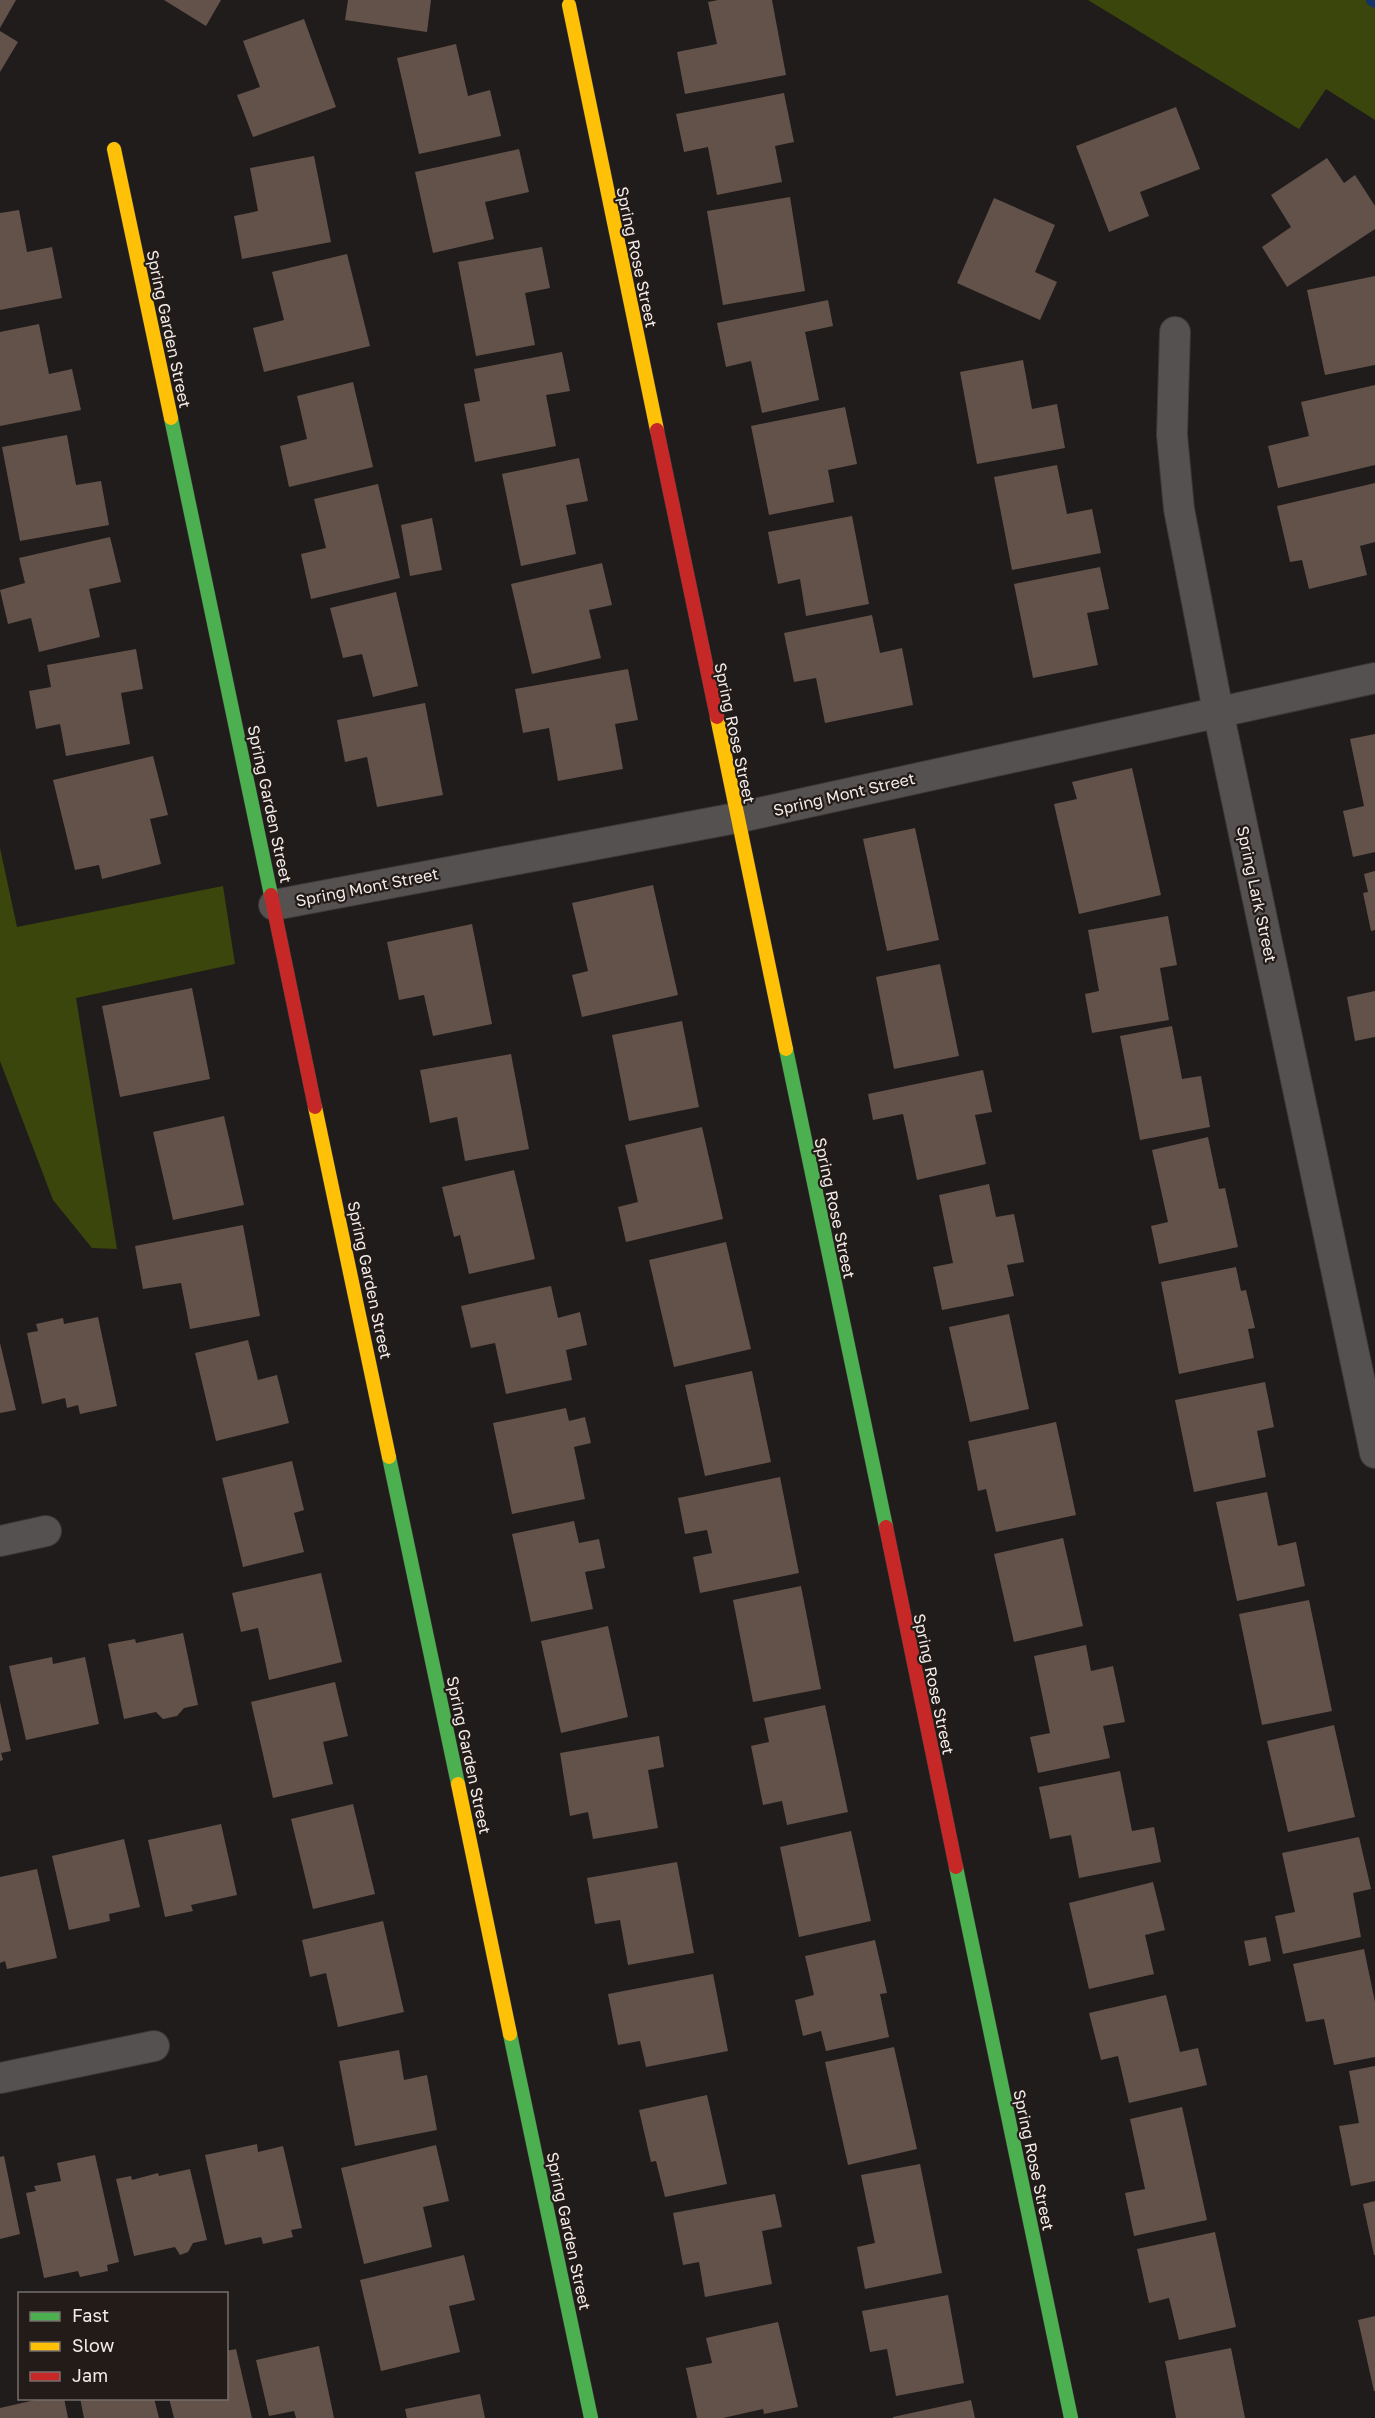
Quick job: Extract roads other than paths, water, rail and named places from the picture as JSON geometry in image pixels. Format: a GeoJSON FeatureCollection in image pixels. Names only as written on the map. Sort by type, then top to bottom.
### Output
{"type":"FeatureCollection","features":[{"type":"Feature","properties":{"kind":"street","name":"Spring Rose Street"},"geometry":{"type":"LineString","coordinates":[[569,5],[736,818],[1071,2418]]}},
{"type":"Feature","properties":{"kind":"street","name":"Spring Garden Street"},"geometry":{"type":"LineString","coordinates":[[114,148],[591,2418]]}},
{"type":"Feature","properties":{"kind":"street","name":"Spring Lark Street"},"geometry":{"type":"LineString","coordinates":[[1175,332],[1172,435],[1179,509],[1218,711],[1375,1452]]}},
{"type":"Feature","properties":{"kind":"street","name":"Spring Mont Street"},"geometry":{"type":"LineString","coordinates":[[274,905],[736,818],[1375,678]]}},
{"type":"Feature","properties":{"kind":"street"},"geometry":{"type":"LineString","coordinates":[[0,1541],[46,1531]]}},
{"type":"Feature","properties":{"kind":"street"},"geometry":{"type":"LineString","coordinates":[[0,2078],[154,2046]]}}]}
